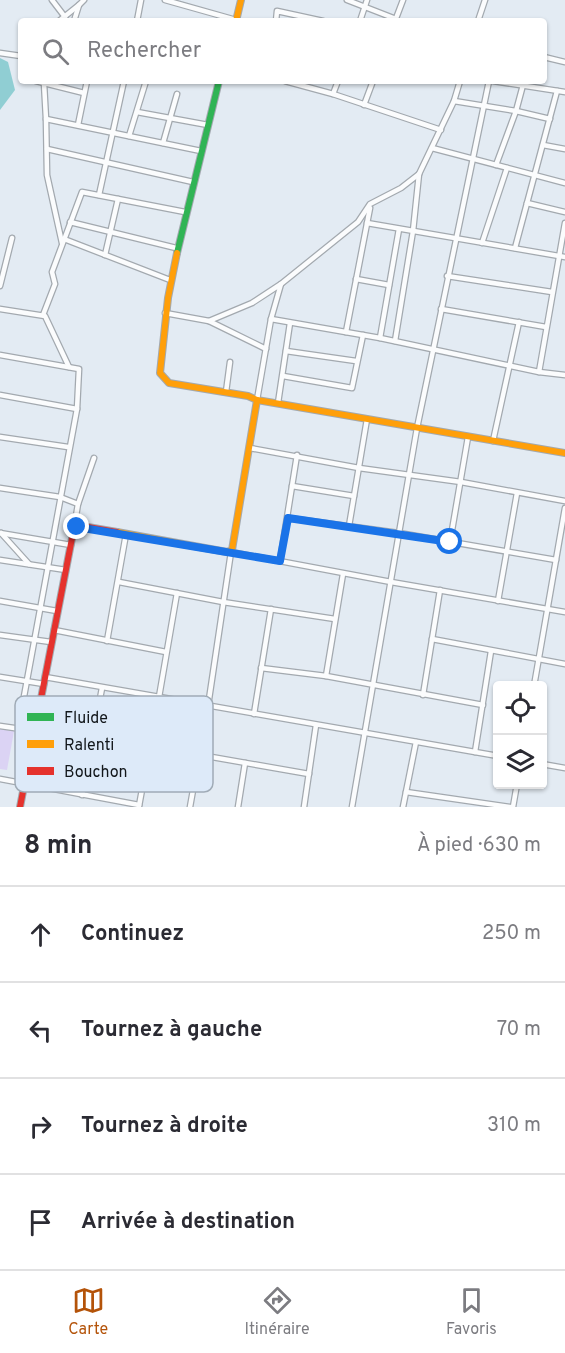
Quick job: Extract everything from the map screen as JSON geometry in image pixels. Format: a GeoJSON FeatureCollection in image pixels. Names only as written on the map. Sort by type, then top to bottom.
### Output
{"type":"FeatureCollection","features":[{"type":"Feature","properties":{"kind":"main road"},"geometry":{"type":"LineString","coordinates":[[236,18],[241,0]]}},
{"type":"Feature","properties":{"kind":"main road"},"geometry":{"type":"LineString","coordinates":[[218,84],[176,248],[170,280],[160,373],[169,383],[565,453]]}},
{"type":"Feature","properties":{"kind":"main road"},"geometry":{"type":"LineString","coordinates":[[41,696],[74,528],[82,526],[231,552],[257,400]]}},
{"type":"Feature","properties":{"kind":"main road"},"geometry":{"type":"LineString","coordinates":[[20,807],[23,792]]}},
{"type":"Feature","properties":{"kind":"street"},"geometry":{"type":"LineString","coordinates":[[52,0],[65,17],[84,0]]}},
{"type":"Feature","properties":{"kind":"street"},"geometry":{"type":"LineString","coordinates":[[138,18],[141,0]]}},
{"type":"Feature","properties":{"kind":"street"},"geometry":{"type":"LineString","coordinates":[[168,0],[229,18]]}},
{"type":"Feature","properties":{"kind":"street"},"geometry":{"type":"LineString","coordinates":[[347,0],[391,18]]}},
{"type":"Feature","properties":{"kind":"street"},"geometry":{"type":"LineString","coordinates":[[361,18],[367,0]]}},
{"type":"Feature","properties":{"kind":"street"},"geometry":{"type":"LineString","coordinates":[[397,18],[403,0]]}},
{"type":"Feature","properties":{"kind":"street"},"geometry":{"type":"LineString","coordinates":[[479,18],[485,0]]}},
{"type":"Feature","properties":{"kind":"street"},"geometry":{"type":"LineString","coordinates":[[75,18],[79,5]]}},
{"type":"Feature","properties":{"kind":"street"},"geometry":{"type":"LineString","coordinates":[[277,18],[278,11],[310,18]]}},
{"type":"Feature","properties":{"kind":"street"},"geometry":{"type":"LineString","coordinates":[[0,53],[18,56]]}},
{"type":"Feature","properties":{"kind":"street"},"geometry":{"type":"LineString","coordinates":[[547,58],[565,62]]}},
{"type":"Feature","properties":{"kind":"street"},"geometry":{"type":"LineString","coordinates":[[44,84],[47,175],[63,242]]}},
{"type":"Feature","properties":{"kind":"street"},"geometry":{"type":"LineString","coordinates":[[59,84],[84,93]]}},
{"type":"Feature","properties":{"kind":"street"},"geometry":{"type":"LineString","coordinates":[[78,125],[86,84]]}},
{"type":"Feature","properties":{"kind":"street"},"geometry":{"type":"LineString","coordinates":[[99,195],[123,84]]}},
{"type":"Feature","properties":{"kind":"street"},"geometry":{"type":"LineString","coordinates":[[129,136],[145,84]]}},
{"type":"Feature","properties":{"kind":"street"},"geometry":{"type":"LineString","coordinates":[[296,84],[441,130]]}},
{"type":"Feature","properties":{"kind":"street"},"geometry":{"type":"LineString","coordinates":[[333,94],[337,84]]}},
{"type":"Feature","properties":{"kind":"street"},"geometry":{"type":"LineString","coordinates":[[364,105],[372,84]]}},
{"type":"Feature","properties":{"kind":"street"},"geometry":{"type":"LineString","coordinates":[[395,341],[420,174],[454,101],[459,84]]}},
{"type":"Feature","properties":{"kind":"street"},"geometry":{"type":"LineString","coordinates":[[352,807],[408,474],[488,84]]}},
{"type":"Feature","properties":{"kind":"street"},"geometry":{"type":"LineString","coordinates":[[516,84],[565,92]]}},
{"type":"Feature","properties":{"kind":"street"},"geometry":{"type":"LineString","coordinates":[[496,165],[523,85]]}},
{"type":"Feature","properties":{"kind":"street"},"geometry":{"type":"LineString","coordinates":[[515,248],[557,91]]}},
{"type":"Feature","properties":{"kind":"street"},"geometry":{"type":"LineString","coordinates":[[163,143],[177,94]]}},
{"type":"Feature","properties":{"kind":"street"},"geometry":{"type":"LineString","coordinates":[[454,101],[550,119]]}},
{"type":"Feature","properties":{"kind":"street"},"geometry":{"type":"LineString","coordinates":[[136,112],[208,125]]}},
{"type":"Feature","properties":{"kind":"street"},"geometry":{"type":"LineString","coordinates":[[46,119],[201,151]]}},
{"type":"Feature","properties":{"kind":"street"},"geometry":{"type":"LineString","coordinates":[[543,145],[565,149]]}},
{"type":"Feature","properties":{"kind":"street"},"geometry":{"type":"LineString","coordinates":[[432,148],[565,183]]}},
{"type":"Feature","properties":{"kind":"street"},"geometry":{"type":"LineString","coordinates":[[47,149],[193,182]]}},
{"type":"Feature","properties":{"kind":"street"},"geometry":{"type":"LineString","coordinates":[[482,243],[507,168]]}},
{"type":"Feature","properties":{"kind":"street"},"geometry":{"type":"LineString","coordinates":[[210,321],[252,303],[280,284],[358,222],[370,204],[401,188],[420,174]]}},
{"type":"Feature","properties":{"kind":"street"},"geometry":{"type":"LineString","coordinates":[[69,368],[43,315],[55,284],[52,272],[82,192],[185,212]]}},
{"type":"Feature","properties":{"kind":"street"},"geometry":{"type":"LineString","coordinates":[[105,255],[118,199]]}},
{"type":"Feature","properties":{"kind":"street"},"geometry":{"type":"LineString","coordinates":[[527,203],[565,212]]}},
{"type":"Feature","properties":{"kind":"street"},"geometry":{"type":"LineString","coordinates":[[346,332],[370,204]]}},
{"type":"Feature","properties":{"kind":"street"},"geometry":{"type":"LineString","coordinates":[[70,222],[176,248]]}},
{"type":"Feature","properties":{"kind":"street"},"geometry":{"type":"LineString","coordinates":[[367,223],[565,257]]}},
{"type":"Feature","properties":{"kind":"street"},"geometry":{"type":"LineString","coordinates":[[539,372],[565,223]]}},
{"type":"Feature","properties":{"kind":"street"},"geometry":{"type":"LineString","coordinates":[[380,338],[399,229]]}},
{"type":"Feature","properties":{"kind":"street"},"geometry":{"type":"LineString","coordinates":[[0,286],[12,238]]}},
{"type":"Feature","properties":{"kind":"street"},"geometry":{"type":"LineString","coordinates":[[63,242],[105,255],[170,280]]}},
{"type":"Feature","properties":{"kind":"street"},"geometry":{"type":"LineString","coordinates":[[447,276],[552,292]]}},
{"type":"Feature","properties":{"kind":"street"},"geometry":{"type":"LineString","coordinates":[[356,279],[389,285]]}},
{"type":"Feature","properties":{"kind":"street"},"geometry":{"type":"LineString","coordinates":[[257,400],[271,319],[280,284]]}},
{"type":"Feature","properties":{"kind":"street"},"geometry":{"type":"LineString","coordinates":[[0,309],[43,315]]}},
{"type":"Feature","properties":{"kind":"street"},"geometry":{"type":"LineString","coordinates":[[441,309],[546,327]]}},
{"type":"Feature","properties":{"kind":"street"},"geometry":{"type":"LineString","coordinates":[[165,313],[210,321],[266,349]]}},
{"type":"Feature","properties":{"kind":"street"},"geometry":{"type":"LineString","coordinates":[[271,319],[380,338],[539,372],[565,375]]}},
{"type":"Feature","properties":{"kind":"street"},"geometry":{"type":"LineString","coordinates":[[278,403],[290,322]]}},
{"type":"Feature","properties":{"kind":"street"},"geometry":{"type":"LineString","coordinates":[[493,441],[519,322]]}},
{"type":"Feature","properties":{"kind":"street"},"geometry":{"type":"LineString","coordinates":[[283,376],[352,388],[363,335]]}},
{"type":"Feature","properties":{"kind":"street"},"geometry":{"type":"LineString","coordinates":[[286,351],[356,361]]}},
{"type":"Feature","properties":{"kind":"street"},"geometry":{"type":"LineString","coordinates":[[0,355],[80,369],[77,409],[68,447],[24,696]]}},
{"type":"Feature","properties":{"kind":"street"},"geometry":{"type":"LineString","coordinates":[[226,392],[230,362]]}},
{"type":"Feature","properties":{"kind":"street"},"geometry":{"type":"LineString","coordinates":[[0,395],[77,409]]}},
{"type":"Feature","properties":{"kind":"street"},"geometry":{"type":"LineString","coordinates":[[349,526],[367,419]]}},
{"type":"Feature","properties":{"kind":"street"},"geometry":{"type":"LineString","coordinates":[[0,437],[68,447]]}},
{"type":"Feature","properties":{"kind":"street"},"geometry":{"type":"LineString","coordinates":[[450,542],[468,437]]}},
{"type":"Feature","properties":{"kind":"street"},"geometry":{"type":"LineString","coordinates":[[250,447],[359,468],[461,482],[565,501]]}},
{"type":"Feature","properties":{"kind":"street"},"geometry":{"type":"LineString","coordinates":[[280,561],[297,455]]}},
{"type":"Feature","properties":{"kind":"street"},"geometry":{"type":"LineString","coordinates":[[74,528],[78,504],[94,458]]}},
{"type":"Feature","properties":{"kind":"street"},"geometry":{"type":"LineString","coordinates":[[292,486],[354,496]]}},
{"type":"Feature","properties":{"kind":"street"},"geometry":{"type":"LineString","coordinates":[[0,488],[60,497],[78,504]]}},
{"type":"Feature","properties":{"kind":"street"},"geometry":{"type":"LineString","coordinates":[[498,601],[517,493]]}},
{"type":"Feature","properties":{"kind":"street"},"geometry":{"type":"LineString","coordinates":[[535,681],[565,508]]}},
{"type":"Feature","properties":{"kind":"street"},"geometry":{"type":"LineString","coordinates":[[288,518],[399,533],[556,560]]}},
{"type":"Feature","properties":{"kind":"street"},"geometry":{"type":"LineString","coordinates":[[0,533],[71,545]]}},
{"type":"Feature","properties":{"kind":"street"},"geometry":{"type":"LineString","coordinates":[[0,533],[29,564]]}},
{"type":"Feature","properties":{"kind":"street"},"geometry":{"type":"LineString","coordinates":[[107,640],[126,534]]}},
{"type":"Feature","properties":{"kind":"street"},"geometry":{"type":"LineString","coordinates":[[209,696],[231,552],[343,574],[565,612]]}},
{"type":"Feature","properties":{"kind":"street"},"geometry":{"type":"LineString","coordinates":[[0,560],[66,570]]}},
{"type":"Feature","properties":{"kind":"street"},"geometry":{"type":"LineString","coordinates":[[326,676],[343,574]]}},
{"type":"Feature","properties":{"kind":"street"},"geometry":{"type":"LineString","coordinates":[[118,582],[223,602],[335,619]]}},
{"type":"Feature","properties":{"kind":"street"},"geometry":{"type":"LineString","coordinates":[[423,695],[440,590]]}},
{"type":"Feature","properties":{"kind":"street"},"geometry":{"type":"LineString","coordinates":[[159,696],[177,593]]}},
{"type":"Feature","properties":{"kind":"street"},"geometry":{"type":"LineString","coordinates":[[0,602],[57,611]]}},
{"type":"Feature","properties":{"kind":"street"},"geometry":{"type":"LineString","coordinates":[[254,714],[271,609]]}},
{"type":"Feature","properties":{"kind":"street"},"geometry":{"type":"LineString","coordinates":[[54,630],[166,652]]}},
{"type":"Feature","properties":{"kind":"street"},"geometry":{"type":"LineString","coordinates":[[0,635],[51,642]]}},
{"type":"Feature","properties":{"kind":"street"},"geometry":{"type":"LineString","coordinates":[[432,639],[565,664]]}},
{"type":"Feature","properties":{"kind":"street"},"geometry":{"type":"LineString","coordinates":[[475,752],[491,651]]}},
{"type":"Feature","properties":{"kind":"street"},"geometry":{"type":"LineString","coordinates":[[261,668],[326,676],[483,705]]}},
{"type":"Feature","properties":{"kind":"street"},"geometry":{"type":"LineString","coordinates":[[0,677],[102,687],[153,696]]}},
{"type":"Feature","properties":{"kind":"street"},"geometry":{"type":"LineString","coordinates":[[100,696],[102,687]]}},
{"type":"Feature","properties":{"kind":"street"},"geometry":{"type":"LineString","coordinates":[[213,707],[493,755]]}},
{"type":"Feature","properties":{"kind":"street"},"geometry":{"type":"LineString","coordinates":[[304,807],[316,725]]}},
{"type":"Feature","properties":{"kind":"street"},"geometry":{"type":"LineString","coordinates":[[0,726],[15,728]]}},
{"type":"Feature","properties":{"kind":"street"},"geometry":{"type":"LineString","coordinates":[[403,807],[416,742]]}},
{"type":"Feature","properties":{"kind":"street"},"geometry":{"type":"LineString","coordinates":[[213,757],[309,774]]}},
{"type":"Feature","properties":{"kind":"street"},"geometry":{"type":"LineString","coordinates":[[238,807],[245,763]]}},
{"type":"Feature","properties":{"kind":"street"},"geometry":{"type":"LineString","coordinates":[[547,765],[565,768]]}},
{"type":"Feature","properties":{"kind":"street"},"geometry":{"type":"LineString","coordinates":[[0,779],[15,782]]}},
{"type":"Feature","properties":{"kind":"street"},"geometry":{"type":"LineString","coordinates":[[406,792],[512,807],[516,789]]}},
{"type":"Feature","properties":{"kind":"street"},"geometry":{"type":"LineString","coordinates":[[66,792],[139,806]]}},
{"type":"Feature","properties":{"kind":"street"},"geometry":{"type":"LineString","coordinates":[[190,807],[193,792]]}},
{"type":"Feature","properties":{"kind":"shaded area"},"geometry":{"type":"Polygon","coordinates":[[[0,729],[14,731],[7,770],[0,769],[0,729]]]}},
{"type":"Feature","properties":{"kind":"water"},"geometry":{"type":"Polygon","coordinates":[[[0,58],[8,62],[15,90],[0,110],[0,58]]]}},
{"type":"Feature","properties":{"kind":"traffic: fast"},"geometry":{"type":"LineString","coordinates":[[177,253],[218,84]]}},
{"type":"Feature","properties":{"kind":"traffic: slow"},"geometry":{"type":"LineString","coordinates":[[237,18],[241,0]]}},
{"type":"Feature","properties":{"kind":"traffic: slow"},"geometry":{"type":"LineString","coordinates":[[117,532],[227,552],[232,550],[257,400],[248,396],[169,383],[160,373],[168,298],[177,253]]}},
{"type":"Feature","properties":{"kind":"traffic: slow"},"geometry":{"type":"LineString","coordinates":[[257,400],[565,453]]}},
{"type":"Feature","properties":{"kind":"traffic: jam"},"geometry":{"type":"LineString","coordinates":[[41,696],[74,528],[82,526],[117,532]]}},
{"type":"Feature","properties":{"kind":"traffic: jam"},"geometry":{"type":"LineString","coordinates":[[20,807],[23,792]]}},
{"type":"Feature","properties":{"kind":"route"},"geometry":{"type":"LineString","coordinates":[[77,527],[82,526],[280,561],[288,518],[450,542]]}}]}
